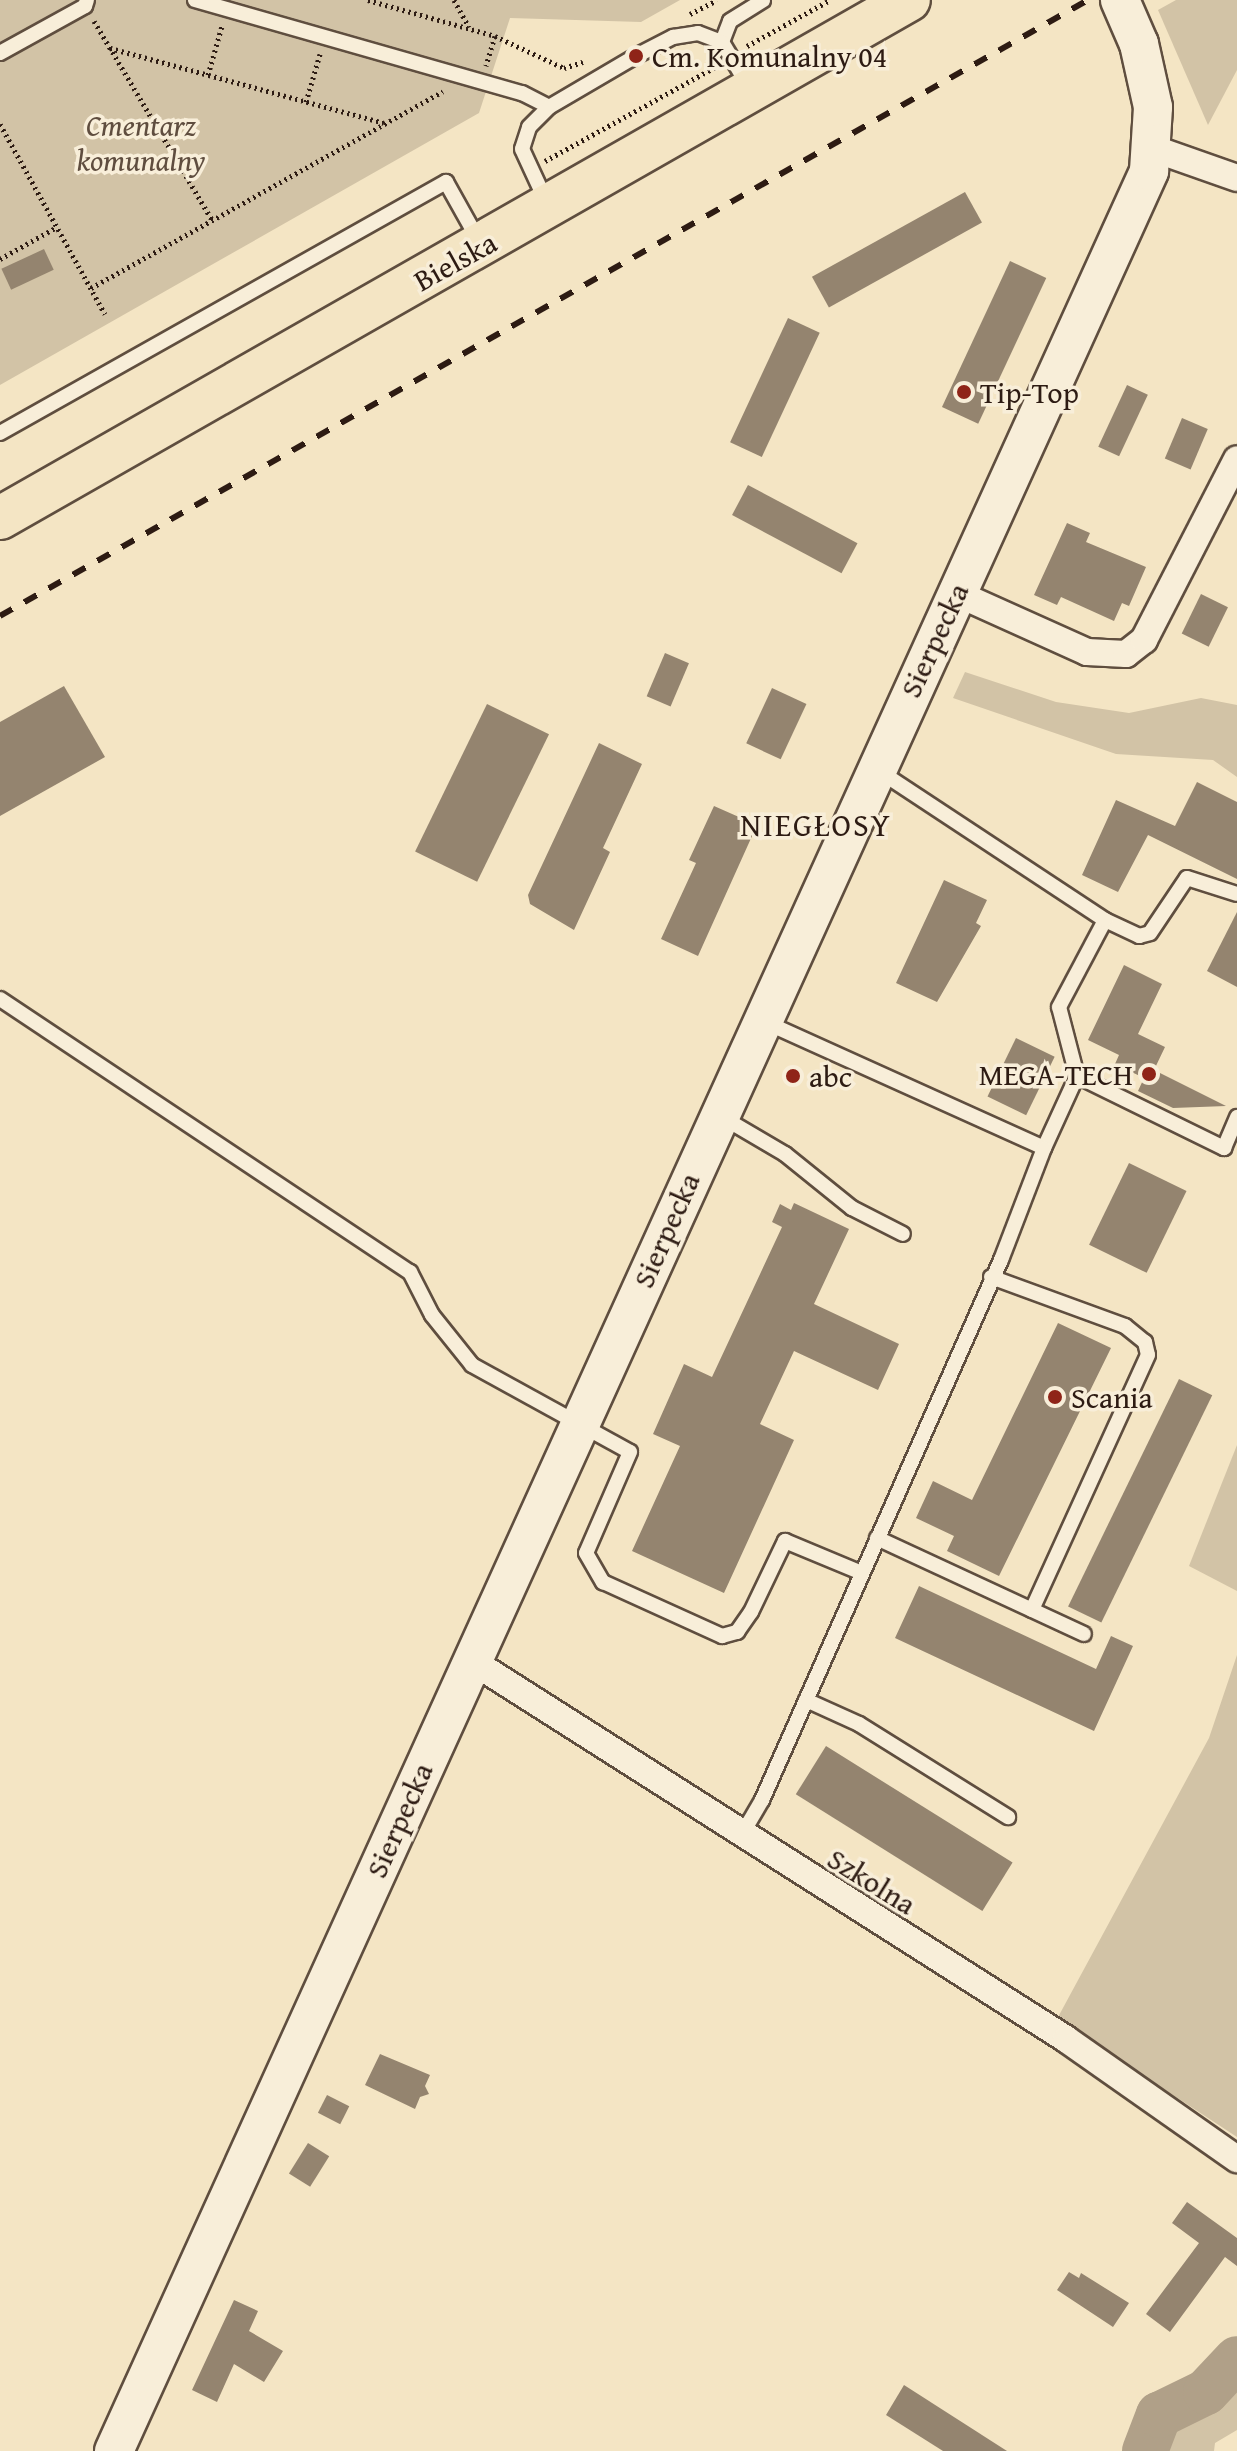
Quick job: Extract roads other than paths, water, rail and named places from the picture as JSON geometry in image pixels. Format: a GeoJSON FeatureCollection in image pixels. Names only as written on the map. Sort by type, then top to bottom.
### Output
{"type":"FeatureCollection","features":[{"type":"Feature","properties":{"kind":"main road","name":"Bielska"},"geometry":{"type":"LineString","coordinates":[[0,518],[550,209],[909,0]]}},
{"type":"Feature","properties":{"kind":"street","name":"Sierpecka"},"geometry":{"type":"LineString","coordinates":[[114,2451],[1149,171],[1153,107],[1145,70],[1120,0]]}},
{"type":"Feature","properties":{"kind":"street"},"geometry":{"type":"LineString","coordinates":[[1152,148],[1237,178]]}},
{"type":"Feature","properties":{"kind":"street"},"geometry":{"type":"LineString","coordinates":[[956,593],[1087,652],[1126,654],[1144,640],[1237,459]]}},
{"type":"Feature","properties":{"kind":"street","name":"Szkolna"},"geometry":{"type":"LineString","coordinates":[[472,1661],[740,1837],[1066,2039],[1237,2159]]}},
{"type":"Feature","properties":{"kind":"lane"},"geometry":{"type":"LineString","coordinates":[[195,0],[481,82],[549,107]]}},
{"type":"Feature","properties":{"kind":"lane"},"geometry":{"type":"LineString","coordinates":[[722,42],[730,21],[763,0]]}},
{"type":"Feature","properties":{"kind":"lane"},"geometry":{"type":"LineString","coordinates":[[0,53],[86,3]]}},
{"type":"Feature","properties":{"kind":"lane"},"geometry":{"type":"LineString","coordinates":[[550,209],[528,170],[522,149],[529,127],[549,107],[673,37],[698,33],[722,42],[752,92]]}},
{"type":"Feature","properties":{"kind":"lane"},"geometry":{"type":"LineString","coordinates":[[0,433],[446,182],[481,246]]}},
{"type":"Feature","properties":{"kind":"lane"},"geometry":{"type":"LineString","coordinates":[[875,769],[1105,920],[1139,936],[1150,933],[1187,878],[1237,894]]}},
{"type":"Feature","properties":{"kind":"lane"},"geometry":{"type":"LineString","coordinates":[[740,1837],[806,1700],[1077,1076],[1059,1007],[1105,920]]}},
{"type":"Feature","properties":{"kind":"lane"},"geometry":{"type":"LineString","coordinates":[[0,999],[410,1272],[432,1315],[472,1365],[630,1452],[586,1553],[603,1582],[722,1636],[737,1632],[751,1612],[785,1541],[862,1573]]}},
{"type":"Feature","properties":{"kind":"lane"},"geometry":{"type":"LineString","coordinates":[[761,1020],[1044,1148]]}},
{"type":"Feature","properties":{"kind":"lane"},"geometry":{"type":"LineString","coordinates":[[1077,1076],[1224,1148],[1237,1117]]}},
{"type":"Feature","properties":{"kind":"lane"},"geometry":{"type":"LineString","coordinates":[[718,1115],[764,1139],[852,1208],[903,1234]]}},
{"type":"Feature","properties":{"kind":"lane"},"geometry":{"type":"LineString","coordinates":[[991,1277],[1125,1326],[1145,1342],[1148,1355],[1032,1610]]}},
{"type":"Feature","properties":{"kind":"lane"},"geometry":{"type":"LineString","coordinates":[[877,1538],[1084,1634]]}},
{"type":"Feature","properties":{"kind":"lane"},"geometry":{"type":"LineString","coordinates":[[806,1700],[859,1724],[1008,1817]]}},
{"type":"Feature","properties":{"kind":"waterway"},"geometry":{"type":"LineString","coordinates":[[1145,2451],[1159,2415],[1206,2392],[1237,2359]]}},
{"type":"Feature","properties":{"kind":"railway"},"geometry":{"type":"LineString","coordinates":[[0,616],[1088,0]]}},
{"type":"Feature","properties":{"kind":"place","name":"Cm. Komunalny 04"},"geometry":{"type":"Point","coordinates":[636,56]}},
{"type":"Feature","properties":{"kind":"place","name":"Tip-Top"},"geometry":{"type":"Point","coordinates":[964,392]}},
{"type":"Feature","properties":{"kind":"place","name":"MEGA-TECH"},"geometry":{"type":"Point","coordinates":[1149,1074]}},
{"type":"Feature","properties":{"kind":"place","name":"abc"},"geometry":{"type":"Point","coordinates":[793,1076]}},
{"type":"Feature","properties":{"kind":"place","name":"Scania"},"geometry":{"type":"Point","coordinates":[1055,1397]}},
{"type":"Feature","properties":{"kind":"district","name":"NIEGŁOSY"},"geometry":{"type":"Point","coordinates":[816,825]}},
{"type":"Feature","properties":{"kind":"park label","name":"Cmentarz komunalny"},"geometry":{"type":"Point","coordinates":[141,142]}}]}
